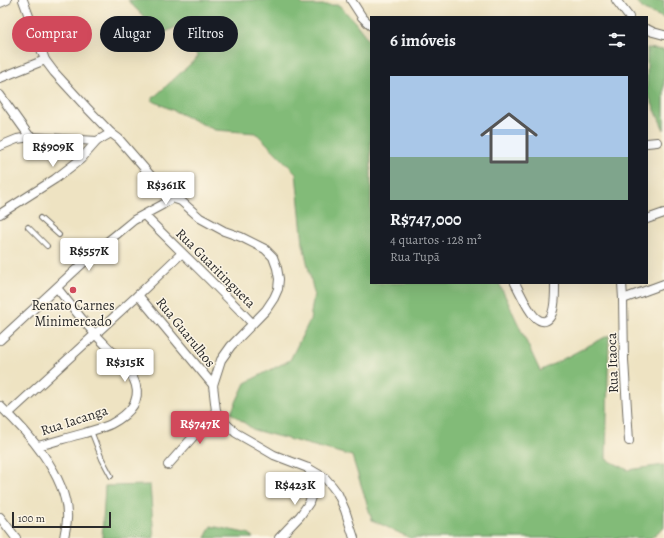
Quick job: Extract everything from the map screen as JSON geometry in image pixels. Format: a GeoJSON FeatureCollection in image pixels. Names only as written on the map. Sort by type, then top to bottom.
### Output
{"type":"FeatureCollection","features":[{"type":"Feature","properties":{"kind":"street"},"geometry":{"type":"LineString","coordinates":[[0,3],[7,0]]}},
{"type":"Feature","properties":{"kind":"street"},"geometry":{"type":"LineString","coordinates":[[23,0],[44,60],[87,108],[111,133],[119,139],[172,198],[181,201],[200,218],[224,231],[265,248],[273,257],[279,279],[278,289],[266,310],[231,346],[221,360],[213,385],[216,411],[223,421],[236,433],[274,454],[308,468],[325,478],[338,494],[354,538]]}},
{"type":"Feature","properties":{"kind":"street"},"geometry":{"type":"LineString","coordinates":[[351,0],[362,17],[370,25]]}},
{"type":"Feature","properties":{"kind":"street"},"geometry":{"type":"LineString","coordinates":[[616,0],[628,16]]}},
{"type":"Feature","properties":{"kind":"street"},"geometry":{"type":"LineString","coordinates":[[648,30],[664,35]]}},
{"type":"Feature","properties":{"kind":"street"},"geometry":{"type":"LineString","coordinates":[[0,78],[44,60]]}},
{"type":"Feature","properties":{"kind":"street"},"geometry":{"type":"LineString","coordinates":[[0,95],[30,137]]}},
{"type":"Feature","properties":{"kind":"street"},"geometry":{"type":"LineString","coordinates":[[0,214],[55,179],[81,159],[97,141],[111,133]]}},
{"type":"Feature","properties":{"kind":"street"},"geometry":{"type":"LineString","coordinates":[[0,146],[17,139],[30,137],[97,141]]}},
{"type":"Feature","properties":{"kind":"street"},"geometry":{"type":"LineString","coordinates":[[648,143],[657,142]]}},
{"type":"Feature","properties":{"kind":"street"},"geometry":{"type":"LineString","coordinates":[[0,340],[97,250],[134,220],[172,198]]}},
{"type":"Feature","properties":{"kind":"street"},"geometry":{"type":"LineString","coordinates":[[648,219],[664,213]]}},
{"type":"Feature","properties":{"kind":"street","name":"Rua Guaritingueta"},"geometry":{"type":"LineString","coordinates":[[144,215],[223,292],[252,323]]}},
{"type":"Feature","properties":{"kind":"street"},"geometry":{"type":"LineString","coordinates":[[8,414],[182,253]]}},
{"type":"Feature","properties":{"kind":"street"},"geometry":{"type":"LineString","coordinates":[[516,284],[524,301],[535,317],[540,321],[546,321],[551,316],[554,306],[555,284]]}},
{"type":"Feature","properties":{"kind":"street","name":"Rua Itaoca"},"geometry":{"type":"LineString","coordinates":[[622,284],[624,360],[629,441]]}},
{"type":"Feature","properties":{"kind":"street"},"geometry":{"type":"LineString","coordinates":[[623,299],[664,284]]}},
{"type":"Feature","properties":{"kind":"street","name":"Rua Iacanga"},"geometry":{"type":"LineString","coordinates":[[38,446],[110,425],[124,416],[132,408],[138,392],[132,374],[95,334],[57,288]]}},
{"type":"Feature","properties":{"kind":"street","name":"Rua Guarulhos"},"geometry":{"type":"LineString","coordinates":[[138,295],[213,385]]}},
{"type":"Feature","properties":{"kind":"street"},"geometry":{"type":"LineString","coordinates":[[0,406],[38,446],[59,481],[65,499],[67,514],[64,538]]}},
{"type":"Feature","properties":{"kind":"street"},"geometry":{"type":"LineString","coordinates":[[168,465],[216,411]]}},
{"type":"Feature","properties":{"kind":"street"},"geometry":{"type":"LineString","coordinates":[[279,538],[300,516],[309,503],[314,488],[314,480],[308,468]]}},
{"type":"Feature","properties":{"kind":"street"},"geometry":{"type":"LineString","coordinates":[[0,518],[16,538]]}},
{"type":"Feature","properties":{"kind":"lane"},"geometry":{"type":"LineString","coordinates":[[40,218],[59,235]]}},
{"type":"Feature","properties":{"kind":"lane"},"geometry":{"type":"LineString","coordinates":[[28,227],[47,246]]}},
{"type":"Feature","properties":{"kind":"lane"},"geometry":{"type":"LineString","coordinates":[[90,431],[111,476]]}},
{"type":"Feature","properties":{"kind":"green space"},"geometry":{"type":"Polygon","coordinates":[[[128,0],[298,0],[303,5],[339,5],[370,42],[370,284],[499,284],[540,371],[609,335],[606,459],[628,470],[664,465],[664,527],[651,538],[410,538],[372,520],[352,456],[254,430],[231,413],[245,383],[290,360],[310,320],[314,293],[303,244],[296,173],[256,133],[215,130],[151,100],[198,57],[195,52],[238,52],[238,16],[173,16],[173,28],[165,32],[165,16],[143,16],[128,0]]]}},
{"type":"Feature","properties":{"kind":"green space"},"geometry":{"type":"Polygon","coordinates":[[[635,0],[664,0],[664,18],[644,10],[635,0]]]}},
{"type":"Feature","properties":{"kind":"green space"},"geometry":{"type":"Polygon","coordinates":[[[648,48],[664,50],[664,130],[648,94],[648,48]]]}},
{"type":"Feature","properties":{"kind":"green space"},"geometry":{"type":"Polygon","coordinates":[[[150,485],[154,538],[102,538],[105,486],[150,485]]]}},
{"type":"Feature","properties":{"kind":"green space"},"geometry":{"type":"Polygon","coordinates":[[[211,526],[250,534],[253,538],[205,538],[211,526]]]}},
{"type":"Feature","properties":{"kind":"place","name":"Renato Carnes Minimercado"},"geometry":{"type":"Point","coordinates":[73,290]}}]}
